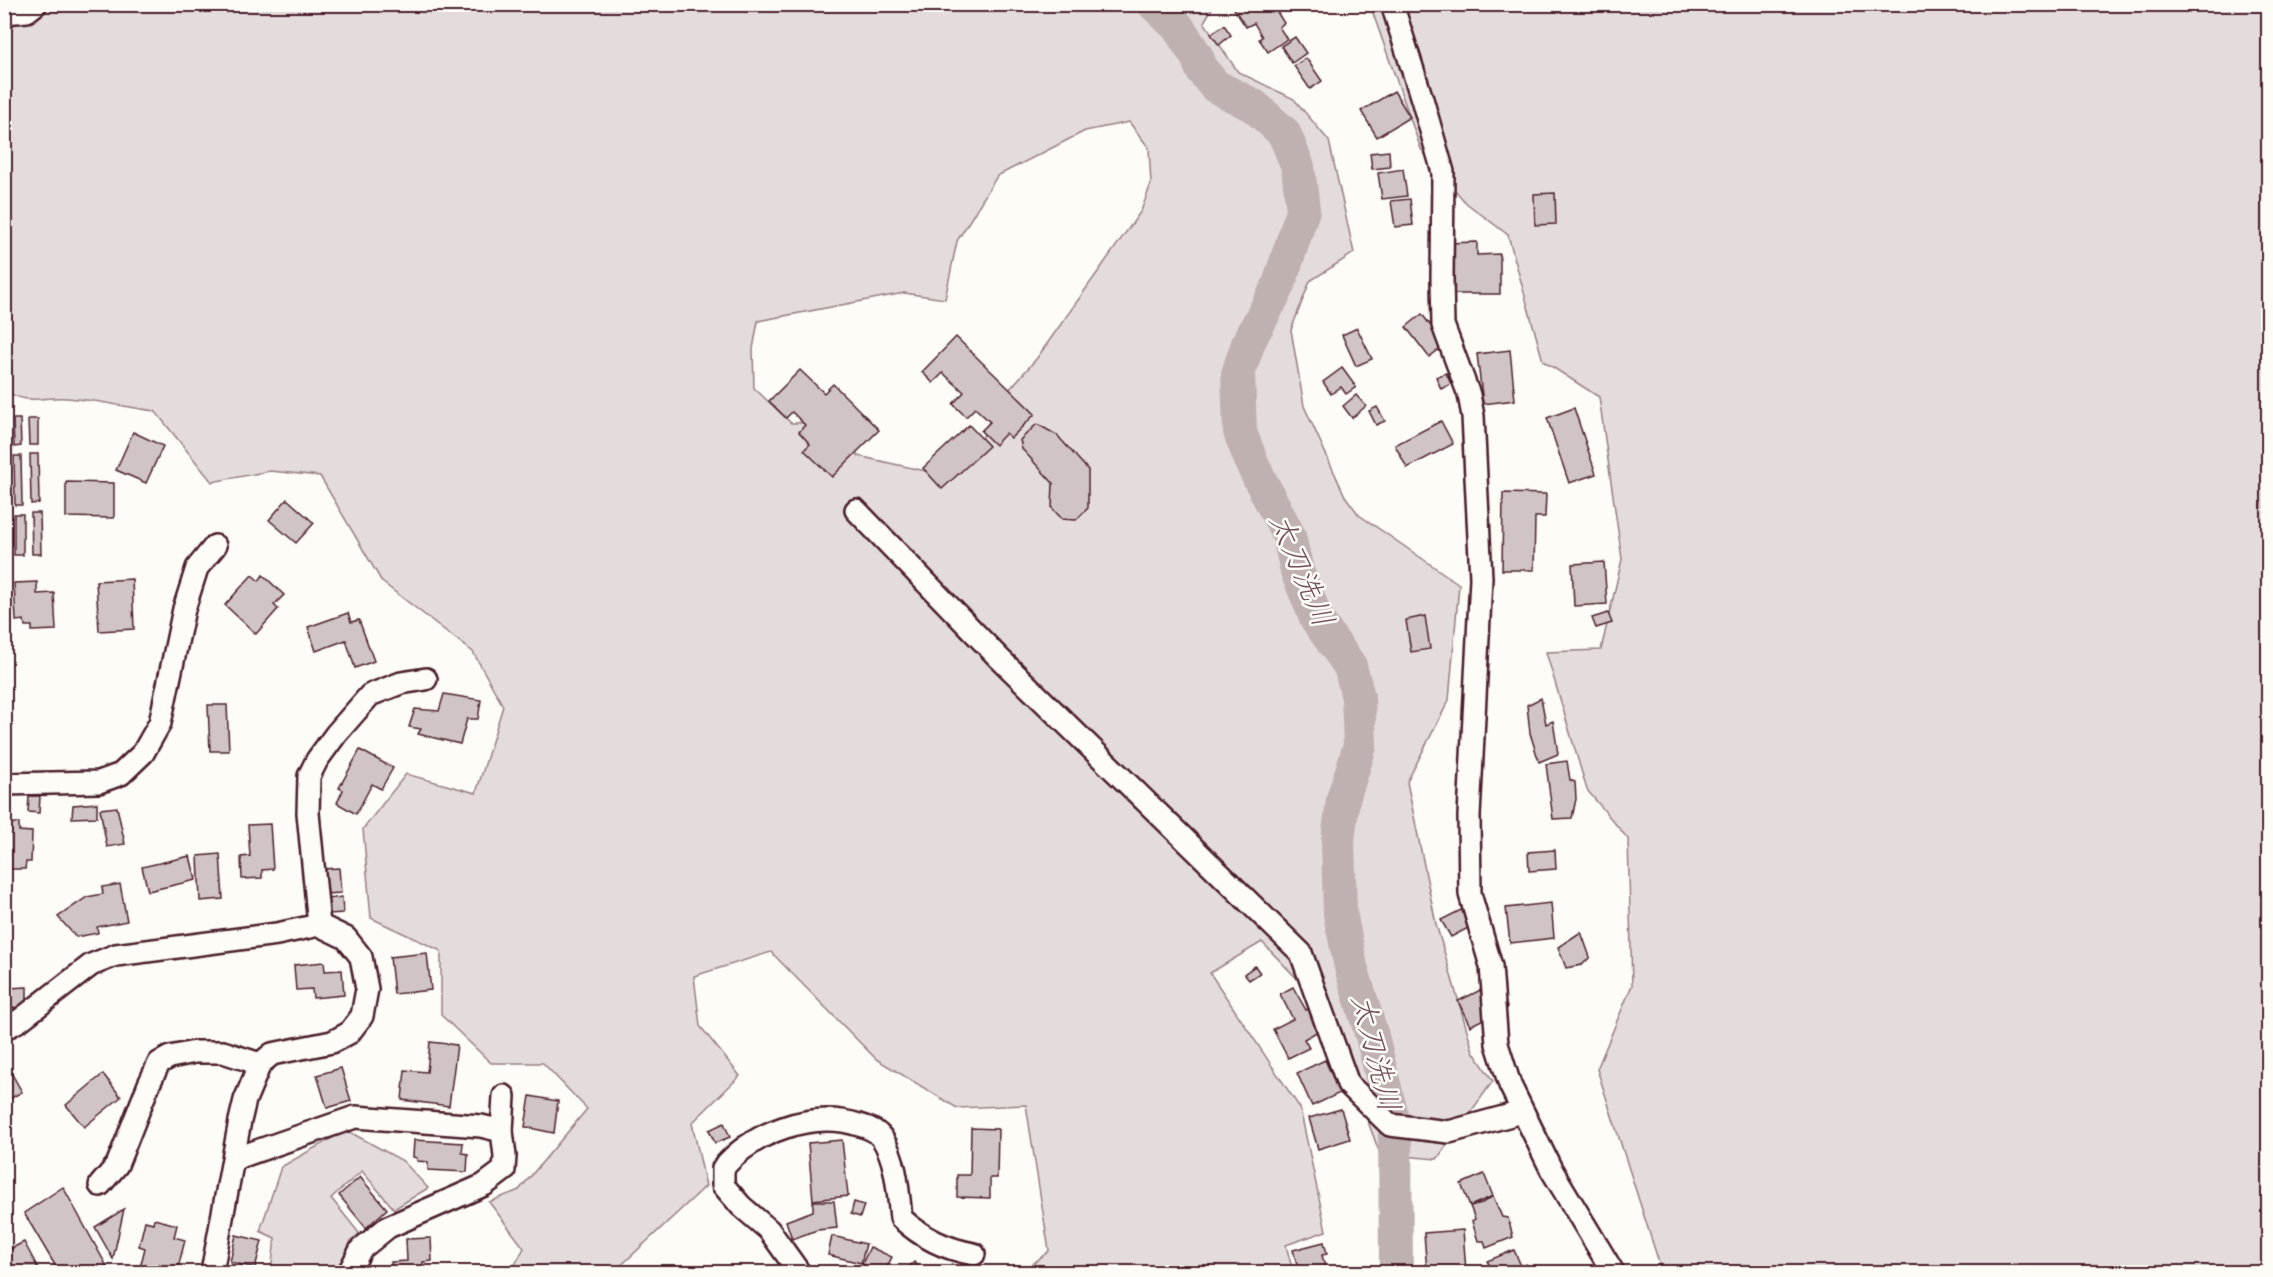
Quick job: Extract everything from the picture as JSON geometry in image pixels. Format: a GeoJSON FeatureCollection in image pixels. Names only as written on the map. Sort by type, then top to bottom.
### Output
{"type":"FeatureCollection","features":[{"type":"Feature","properties":{"kind":"street"},"geometry":{"type":"LineString","coordinates":[[4,13],[27,11],[36,4]]}},
{"type":"Feature","properties":{"kind":"street"},"geometry":{"type":"LineString","coordinates":[[1392,4],[1443,172],[1443,325],[1469,395],[1473,416],[1481,578],[1469,816],[1470,894],[1491,966],[1497,1044],[1510,1085],[1551,1169],[1613,1272]]}},
{"type":"Feature","properties":{"kind":"street"},"geometry":{"type":"LineString","coordinates":[[856,510],[998,657],[1301,953],[1348,1084],[1390,1125],[1449,1132],[1522,1112]]}},
{"type":"Feature","properties":{"kind":"street"},"geometry":{"type":"LineString","coordinates":[[4,784],[99,782],[122,774],[143,753],[160,723],[184,609],[196,568],[215,546]]}},
{"type":"Feature","properties":{"kind":"street"},"geometry":{"type":"LineString","coordinates":[[319,925],[308,813],[309,776],[336,734],[370,695],[400,683],[426,679]]}},
{"type":"Feature","properties":{"kind":"street"},"geometry":{"type":"LineString","coordinates":[[4,1029],[20,1020],[91,965],[116,955],[277,934],[319,925],[346,938],[361,957],[367,989],[362,1016],[349,1033],[332,1041],[272,1054],[260,1064],[245,1100],[212,1272]]}},
{"type":"Feature","properties":{"kind":"street"},"geometry":{"type":"LineString","coordinates":[[100,1185],[117,1165],[159,1063],[170,1057],[195,1052],[223,1052],[260,1064]]}},
{"type":"Feature","properties":{"kind":"street"},"geometry":{"type":"LineString","coordinates":[[349,1272],[361,1249],[388,1227],[484,1185],[504,1170],[506,1156],[502,1131],[504,1096]]}},
{"type":"Feature","properties":{"kind":"street"},"geometry":{"type":"LineString","coordinates":[[234,1159],[355,1117],[481,1126],[502,1131]]}},
{"type":"Feature","properties":{"kind":"street"},"geometry":{"type":"LineString","coordinates":[[799,1272],[769,1230],[741,1206],[723,1185],[723,1168],[735,1153],[756,1140],[793,1124],[825,1119],[850,1122],[870,1128],[882,1137],[892,1160],[902,1218],[931,1241],[953,1250],[974,1254]]}},
{"type":"Feature","properties":{"kind":"shaded area"},"geometry":{"type":"Polygon","coordinates":[[[4,5],[1214,5],[1204,22],[1238,72],[1294,99],[1329,141],[1354,253],[1310,281],[1291,330],[1304,406],[1345,496],[1359,515],[1459,584],[1449,700],[1407,782],[1436,924],[1473,1051],[1493,1081],[1437,1159],[1380,1154],[1340,1046],[1307,989],[1262,942],[1210,973],[1300,1108],[1326,1231],[1286,1245],[1293,1272],[1032,1272],[1030,1266],[1049,1251],[1026,1105],[957,1108],[876,1059],[771,952],[694,976],[700,1026],[740,1076],[692,1123],[706,1186],[614,1272],[511,1272],[524,1248],[489,1202],[519,1190],[587,1109],[543,1063],[491,1063],[441,1015],[441,951],[371,918],[363,829],[406,774],[476,793],[503,706],[473,652],[382,582],[320,476],[270,471],[212,482],[155,411],[78,399],[20,398],[5,390],[4,5]],[[1129,122],[1085,131],[997,176],[957,241],[945,299],[904,293],[758,321],[753,349],[754,388],[791,423],[847,422],[858,456],[948,476],[979,446],[995,406],[1037,358],[1141,211],[1151,184],[1149,148],[1129,122]]]}},
{"type":"Feature","properties":{"kind":"shaded area"},"geometry":{"type":"Polygon","coordinates":[[[1370,5],[2268,5],[2268,1272],[1662,1272],[1597,1069],[1632,985],[1628,839],[1587,790],[1546,652],[1601,650],[1622,559],[1599,397],[1543,361],[1508,235],[1465,202],[1421,149],[1370,5]]]}},
{"type":"Feature","properties":{"kind":"shaded area"},"geometry":{"type":"Polygon","coordinates":[[[346,1130],[403,1161],[428,1188],[394,1209],[362,1171],[331,1198],[359,1233],[343,1258],[339,1272],[271,1272],[275,1238],[260,1231],[281,1167],[346,1130]]]}},
{"type":"Feature","properties":{"kind":"building"},"geometry":{"type":"Polygon","coordinates":[[[1241,4],[1263,4],[1268,11],[1274,7],[1284,23],[1279,27],[1287,39],[1268,52],[1259,39],[1262,37],[1254,23],[1246,27],[1234,9],[1241,4]]]}},
{"type":"Feature","properties":{"kind":"building"},"geometry":{"type":"Polygon","coordinates":[[[1224,25],[1231,35],[1219,45],[1211,34],[1224,25]]]}},
{"type":"Feature","properties":{"kind":"building"},"geometry":{"type":"Polygon","coordinates":[[[1295,37],[1306,53],[1292,63],[1281,46],[1295,37]]]}},
{"type":"Feature","properties":{"kind":"building"},"geometry":{"type":"Polygon","coordinates":[[[1306,58],[1322,81],[1310,89],[1294,66],[1306,58]]]}},
{"type":"Feature","properties":{"kind":"building"},"geometry":{"type":"Polygon","coordinates":[[[1394,91],[1410,117],[1377,137],[1361,111],[1394,91]]]}},
{"type":"Feature","properties":{"kind":"building"},"geometry":{"type":"Polygon","coordinates":[[[1389,151],[1390,167],[1372,169],[1370,153],[1389,151]]]}},
{"type":"Feature","properties":{"kind":"building"},"geometry":{"type":"Polygon","coordinates":[[[1403,169],[1407,196],[1382,199],[1378,173],[1403,169]]]}},
{"type":"Feature","properties":{"kind":"building"},"geometry":{"type":"Polygon","coordinates":[[[1555,193],[1556,224],[1535,225],[1534,194],[1555,193]]]}},
{"type":"Feature","properties":{"kind":"building"},"geometry":{"type":"Polygon","coordinates":[[[1410,199],[1413,225],[1395,227],[1391,201],[1410,199]]]}},
{"type":"Feature","properties":{"kind":"building"},"geometry":{"type":"Polygon","coordinates":[[[1477,242],[1477,255],[1500,254],[1500,294],[1447,294],[1446,243],[1477,242]]]}},
{"type":"Feature","properties":{"kind":"building"},"geometry":{"type":"Polygon","coordinates":[[[1422,314],[1445,345],[1429,357],[1406,327],[1422,314]]]}},
{"type":"Feature","properties":{"kind":"building"},"geometry":{"type":"Polygon","coordinates":[[[1357,328],[1372,359],[1356,366],[1342,335],[1357,328]]]}},
{"type":"Feature","properties":{"kind":"building"},"geometry":{"type":"Polygon","coordinates":[[[956,337],[1035,414],[1011,438],[1006,433],[995,445],[981,431],[990,422],[975,408],[966,417],[953,404],[964,392],[943,373],[933,383],[922,372],[956,337]]]}},
{"type":"Feature","properties":{"kind":"building"},"geometry":{"type":"Polygon","coordinates":[[[1510,350],[1515,400],[1483,404],[1477,354],[1510,350]]]}},
{"type":"Feature","properties":{"kind":"building"},"geometry":{"type":"Polygon","coordinates":[[[1342,368],[1356,387],[1346,394],[1341,387],[1331,394],[1323,382],[1342,368]]]}},
{"type":"Feature","properties":{"kind":"building"},"geometry":{"type":"Polygon","coordinates":[[[800,370],[824,393],[833,384],[879,430],[832,477],[804,450],[810,444],[799,432],[805,425],[792,412],[786,418],[769,401],[800,370]]]}},
{"type":"Feature","properties":{"kind":"building"},"geometry":{"type":"Polygon","coordinates":[[[1446,373],[1451,384],[1441,389],[1436,377],[1446,373]]]}},
{"type":"Feature","properties":{"kind":"building"},"geometry":{"type":"Polygon","coordinates":[[[1356,395],[1366,406],[1352,418],[1343,406],[1356,395]]]}},
{"type":"Feature","properties":{"kind":"building"},"geometry":{"type":"Polygon","coordinates":[[[1377,407],[1385,421],[1376,425],[1369,411],[1377,407]]]}},
{"type":"Feature","properties":{"kind":"building"},"geometry":{"type":"Polygon","coordinates":[[[1574,408],[1596,474],[1569,483],[1547,418],[1574,408]]]}},
{"type":"Feature","properties":{"kind":"building"},"geometry":{"type":"Polygon","coordinates":[[[13,419],[20,419],[21,446],[14,447],[13,419]]]}},
{"type":"Feature","properties":{"kind":"building"},"geometry":{"type":"Polygon","coordinates":[[[28,419],[38,419],[38,445],[29,445],[28,419]]]}},
{"type":"Feature","properties":{"kind":"building"},"geometry":{"type":"Polygon","coordinates":[[[1441,421],[1453,444],[1407,468],[1395,445],[1441,421]]]}},
{"type":"Feature","properties":{"kind":"building"},"geometry":{"type":"Polygon","coordinates":[[[1037,424],[1057,435],[1088,470],[1088,508],[1076,520],[1062,519],[1052,508],[1053,483],[1022,449],[1020,440],[1037,424]]]}},
{"type":"Feature","properties":{"kind":"building"},"geometry":{"type":"Polygon","coordinates":[[[969,425],[989,446],[942,489],[923,468],[969,425]]]}},
{"type":"Feature","properties":{"kind":"building"},"geometry":{"type":"Polygon","coordinates":[[[133,432],[163,446],[146,483],[116,470],[133,432]]]}},
{"type":"Feature","properties":{"kind":"building"},"geometry":{"type":"Polygon","coordinates":[[[30,454],[38,454],[39,503],[31,504],[30,454]]]}},
{"type":"Feature","properties":{"kind":"building"},"geometry":{"type":"Polygon","coordinates":[[[14,456],[21,456],[22,505],[15,505],[14,456]]]}},
{"type":"Feature","properties":{"kind":"building"},"geometry":{"type":"Polygon","coordinates":[[[66,482],[114,483],[114,518],[66,517],[66,482]]]}},
{"type":"Feature","properties":{"kind":"building"},"geometry":{"type":"Polygon","coordinates":[[[1503,493],[1546,494],[1545,517],[1535,517],[1534,570],[1502,570],[1503,493]]]}},
{"type":"Feature","properties":{"kind":"building"},"geometry":{"type":"Polygon","coordinates":[[[287,499],[314,523],[296,543],[269,520],[287,499]]]}},
{"type":"Feature","properties":{"kind":"building"},"geometry":{"type":"Polygon","coordinates":[[[31,513],[40,513],[41,554],[32,554],[31,513]]]}},
{"type":"Feature","properties":{"kind":"building"},"geometry":{"type":"Polygon","coordinates":[[[14,514],[23,514],[23,555],[14,555],[14,514]]]}},
{"type":"Feature","properties":{"kind":"building"},"geometry":{"type":"Polygon","coordinates":[[[1604,562],[1607,604],[1574,606],[1572,564],[1604,562]]]}},
{"type":"Feature","properties":{"kind":"building"},"geometry":{"type":"Polygon","coordinates":[[[252,575],[259,581],[263,575],[284,595],[274,605],[278,609],[256,634],[225,605],[252,575]]]}},
{"type":"Feature","properties":{"kind":"building"},"geometry":{"type":"Polygon","coordinates":[[[132,579],[134,629],[99,631],[96,581],[132,579]]]}},
{"type":"Feature","properties":{"kind":"building"},"geometry":{"type":"Polygon","coordinates":[[[37,582],[37,594],[54,593],[56,630],[32,631],[32,626],[25,626],[24,620],[16,621],[14,583],[37,582]]]}},
{"type":"Feature","properties":{"kind":"building"},"geometry":{"type":"Polygon","coordinates":[[[348,613],[351,622],[359,620],[374,661],[355,668],[346,640],[316,651],[308,627],[348,613]]]}},
{"type":"Feature","properties":{"kind":"building"},"geometry":{"type":"Polygon","coordinates":[[[1608,613],[1612,623],[1596,628],[1592,618],[1608,613]]]}},
{"type":"Feature","properties":{"kind":"building"},"geometry":{"type":"Polygon","coordinates":[[[1425,616],[1430,649],[1411,652],[1406,620],[1425,616]]]}},
{"type":"Feature","properties":{"kind":"building"},"geometry":{"type":"Polygon","coordinates":[[[444,694],[481,700],[478,719],[467,719],[460,744],[418,734],[421,729],[409,727],[415,709],[439,711],[444,694]]]}},
{"type":"Feature","properties":{"kind":"building"},"geometry":{"type":"Polygon","coordinates":[[[1541,698],[1546,724],[1553,721],[1558,754],[1539,762],[1530,733],[1527,705],[1541,698]]]}},
{"type":"Feature","properties":{"kind":"building"},"geometry":{"type":"Polygon","coordinates":[[[208,705],[227,705],[229,751],[210,751],[208,705]]]}},
{"type":"Feature","properties":{"kind":"building"},"geometry":{"type":"Polygon","coordinates":[[[360,750],[393,768],[381,789],[372,784],[356,814],[337,803],[343,790],[339,788],[360,750]]]}},
{"type":"Feature","properties":{"kind":"building"},"geometry":{"type":"Polygon","coordinates":[[[1567,761],[1570,780],[1575,782],[1576,799],[1572,818],[1553,819],[1546,764],[1567,761]]]}},
{"type":"Feature","properties":{"kind":"building"},"geometry":{"type":"Polygon","coordinates":[[[29,796],[40,796],[39,813],[28,812],[29,796]]]}},
{"type":"Feature","properties":{"kind":"building"},"geometry":{"type":"Polygon","coordinates":[[[97,803],[97,817],[72,818],[73,805],[97,803]]]}},
{"type":"Feature","properties":{"kind":"building"},"geometry":{"type":"Polygon","coordinates":[[[117,807],[125,844],[107,847],[100,809],[117,807]]]}},
{"type":"Feature","properties":{"kind":"building"},"geometry":{"type":"Polygon","coordinates":[[[4,823],[19,823],[19,831],[32,832],[31,862],[26,862],[25,869],[8,869],[8,863],[4,863],[4,823]]]}},
{"type":"Feature","properties":{"kind":"building"},"geometry":{"type":"Polygon","coordinates":[[[270,824],[273,869],[262,870],[262,878],[242,879],[241,857],[250,856],[248,825],[270,824]]]}},
{"type":"Feature","properties":{"kind":"building"},"geometry":{"type":"Polygon","coordinates":[[[1555,850],[1556,869],[1529,871],[1528,852],[1555,850]]]}},
{"type":"Feature","properties":{"kind":"building"},"geometry":{"type":"Polygon","coordinates":[[[220,854],[223,899],[200,901],[198,856],[220,854]]]}},
{"type":"Feature","properties":{"kind":"building"},"geometry":{"type":"Polygon","coordinates":[[[190,856],[196,880],[148,891],[142,867],[190,856]]]}},
{"type":"Feature","properties":{"kind":"building"},"geometry":{"type":"Polygon","coordinates":[[[339,868],[341,893],[325,894],[323,869],[339,868]]]}},
{"type":"Feature","properties":{"kind":"building"},"geometry":{"type":"Polygon","coordinates":[[[120,884],[127,921],[97,927],[98,933],[76,937],[58,917],[87,897],[103,894],[102,887],[120,884]]]}},
{"type":"Feature","properties":{"kind":"building"},"geometry":{"type":"Polygon","coordinates":[[[342,897],[343,913],[328,914],[327,899],[342,897]]]}},
{"type":"Feature","properties":{"kind":"building"},"geometry":{"type":"Polygon","coordinates":[[[1551,903],[1554,938],[1510,943],[1506,908],[1551,903]]]}},
{"type":"Feature","properties":{"kind":"building"},"geometry":{"type":"Polygon","coordinates":[[[1465,908],[1474,925],[1451,937],[1441,920],[1465,908]]]}},
{"type":"Feature","properties":{"kind":"building"},"geometry":{"type":"Polygon","coordinates":[[[1581,932],[1590,957],[1582,965],[1566,968],[1558,947],[1581,932]]]}},
{"type":"Feature","properties":{"kind":"building"},"geometry":{"type":"Polygon","coordinates":[[[427,953],[431,990],[394,994],[390,957],[427,953]]]}},
{"type":"Feature","properties":{"kind":"building"},"geometry":{"type":"Polygon","coordinates":[[[324,962],[325,971],[342,970],[344,995],[313,998],[312,989],[296,990],[294,965],[324,962]]]}},
{"type":"Feature","properties":{"kind":"building"},"geometry":{"type":"Polygon","coordinates":[[[1255,966],[1260,973],[1249,980],[1244,974],[1255,966]]]}},
{"type":"Feature","properties":{"kind":"building"},"geometry":{"type":"Polygon","coordinates":[[[1497,982],[1507,1007],[1470,1026],[1458,1001],[1497,982]]]}},
{"type":"Feature","properties":{"kind":"building"},"geometry":{"type":"Polygon","coordinates":[[[27,987],[27,1007],[8,1008],[8,988],[27,987]]]}},
{"type":"Feature","properties":{"kind":"building"},"geometry":{"type":"Polygon","coordinates":[[[1293,987],[1306,1010],[1311,1008],[1322,1029],[1304,1039],[1309,1048],[1288,1058],[1273,1029],[1293,1019],[1280,994],[1293,987]]]}},
{"type":"Feature","properties":{"kind":"building"},"geometry":{"type":"Polygon","coordinates":[[[430,1042],[457,1045],[449,1106],[402,1100],[405,1070],[427,1072],[430,1042]]]}},
{"type":"Feature","properties":{"kind":"building"},"geometry":{"type":"Polygon","coordinates":[[[4,1060],[22,1092],[4,1102],[4,1060]]]}},
{"type":"Feature","properties":{"kind":"building"},"geometry":{"type":"Polygon","coordinates":[[[1325,1060],[1340,1093],[1312,1106],[1297,1073],[1325,1060]]]}},
{"type":"Feature","properties":{"kind":"building"},"geometry":{"type":"Polygon","coordinates":[[[341,1068],[351,1101],[327,1108],[317,1075],[341,1068]]]}},
{"type":"Feature","properties":{"kind":"building"},"geometry":{"type":"Polygon","coordinates":[[[103,1074],[121,1097],[84,1127],[66,1105],[103,1074]]]}},
{"type":"Feature","properties":{"kind":"building"},"geometry":{"type":"Polygon","coordinates":[[[530,1096],[558,1101],[554,1133],[525,1127],[530,1096]]]}},
{"type":"Feature","properties":{"kind":"building"},"geometry":{"type":"Polygon","coordinates":[[[1341,1109],[1350,1139],[1318,1149],[1309,1118],[1341,1109]]]}},
{"type":"Feature","properties":{"kind":"building"},"geometry":{"type":"Polygon","coordinates":[[[724,1123],[730,1137],[715,1143],[709,1130],[724,1123]]]}},
{"type":"Feature","properties":{"kind":"building"},"geometry":{"type":"Polygon","coordinates":[[[971,1128],[998,1129],[997,1178],[990,1178],[990,1198],[957,1197],[957,1175],[970,1175],[971,1128]]]}},
{"type":"Feature","properties":{"kind":"building"},"geometry":{"type":"Polygon","coordinates":[[[414,1140],[463,1143],[462,1153],[468,1154],[467,1172],[428,1170],[428,1162],[417,1161],[417,1158],[413,1157],[414,1140]]]}},
{"type":"Feature","properties":{"kind":"building"},"geometry":{"type":"Polygon","coordinates":[[[842,1140],[848,1196],[813,1200],[808,1143],[842,1140]]]}},
{"type":"Feature","properties":{"kind":"building"},"geometry":{"type":"Polygon","coordinates":[[[1484,1174],[1493,1196],[1470,1206],[1461,1184],[1484,1174]]]}},
{"type":"Feature","properties":{"kind":"building"},"geometry":{"type":"Polygon","coordinates":[[[360,1177],[387,1209],[366,1228],[339,1195],[360,1177]]]}},
{"type":"Feature","properties":{"kind":"building"},"geometry":{"type":"Polygon","coordinates":[[[63,1187],[110,1272],[59,1272],[24,1213],[63,1187]]]}},
{"type":"Feature","properties":{"kind":"building"},"geometry":{"type":"Polygon","coordinates":[[[1493,1196],[1502,1217],[1508,1218],[1513,1237],[1486,1248],[1484,1241],[1478,1241],[1472,1221],[1475,1219],[1470,1206],[1482,1203],[1493,1196]]]}},
{"type":"Feature","properties":{"kind":"building"},"geometry":{"type":"Polygon","coordinates":[[[813,1201],[834,1201],[837,1228],[817,1230],[792,1239],[786,1221],[813,1211],[813,1201]]]}},
{"type":"Feature","properties":{"kind":"building"},"geometry":{"type":"Polygon","coordinates":[[[854,1202],[864,1205],[860,1217],[851,1214],[854,1202]]]}},
{"type":"Feature","properties":{"kind":"building"},"geometry":{"type":"Polygon","coordinates":[[[124,1209],[113,1259],[95,1227],[124,1209]]]}},
{"type":"Feature","properties":{"kind":"building"},"geometry":{"type":"Polygon","coordinates":[[[154,1219],[177,1225],[174,1237],[185,1240],[177,1272],[139,1272],[145,1248],[139,1246],[145,1221],[153,1223],[154,1219]]]}},
{"type":"Feature","properties":{"kind":"building"},"geometry":{"type":"Polygon","coordinates":[[[1463,1230],[1466,1272],[1427,1272],[1424,1233],[1463,1230]]]}},
{"type":"Feature","properties":{"kind":"building"},"geometry":{"type":"Polygon","coordinates":[[[236,1235],[262,1241],[255,1268],[230,1262],[236,1235]]]}},
{"type":"Feature","properties":{"kind":"building"},"geometry":{"type":"Polygon","coordinates":[[[832,1236],[866,1244],[861,1263],[828,1255],[832,1236]]]}},
{"type":"Feature","properties":{"kind":"building"},"geometry":{"type":"Polygon","coordinates":[[[431,1238],[432,1261],[423,1262],[423,1272],[392,1272],[391,1262],[407,1261],[406,1239],[431,1238]]]}},
{"type":"Feature","properties":{"kind":"building"},"geometry":{"type":"Polygon","coordinates":[[[24,1242],[40,1272],[4,1272],[4,1252],[24,1242]]]}},
{"type":"Feature","properties":{"kind":"building"},"geometry":{"type":"Polygon","coordinates":[[[1324,1242],[1327,1254],[1322,1255],[1325,1267],[1299,1272],[1293,1250],[1324,1242]]]}},
{"type":"Feature","properties":{"kind":"building"},"geometry":{"type":"Polygon","coordinates":[[[870,1247],[892,1257],[886,1269],[887,1272],[862,1272],[865,1265],[862,1264],[870,1247]]]}},
{"type":"Feature","properties":{"kind":"building"},"geometry":{"type":"Polygon","coordinates":[[[1514,1250],[1522,1268],[1526,1264],[1529,1272],[1494,1272],[1487,1261],[1514,1250]]]}},
{"type":"Feature","properties":{"kind":"building"},"geometry":{"type":"Polygon","coordinates":[[[914,1262],[925,1272],[904,1272],[914,1262]]]}},
{"type":"Feature","properties":{"kind":"waterway","name":"太刀洗川"},"geometry":{"type":"LineString","coordinates":[[1154,4],[1178,27],[1197,57],[1202,70],[1215,86],[1254,106],[1284,133],[1298,167],[1303,210],[1278,287],[1249,341],[1238,374],[1240,432],[1254,468],[1289,536],[1297,571],[1317,620],[1350,666],[1358,697],[1360,746],[1343,799],[1338,841],[1340,913],[1351,967],[1372,1036],[1395,1129],[1396,1272]]}}]}
